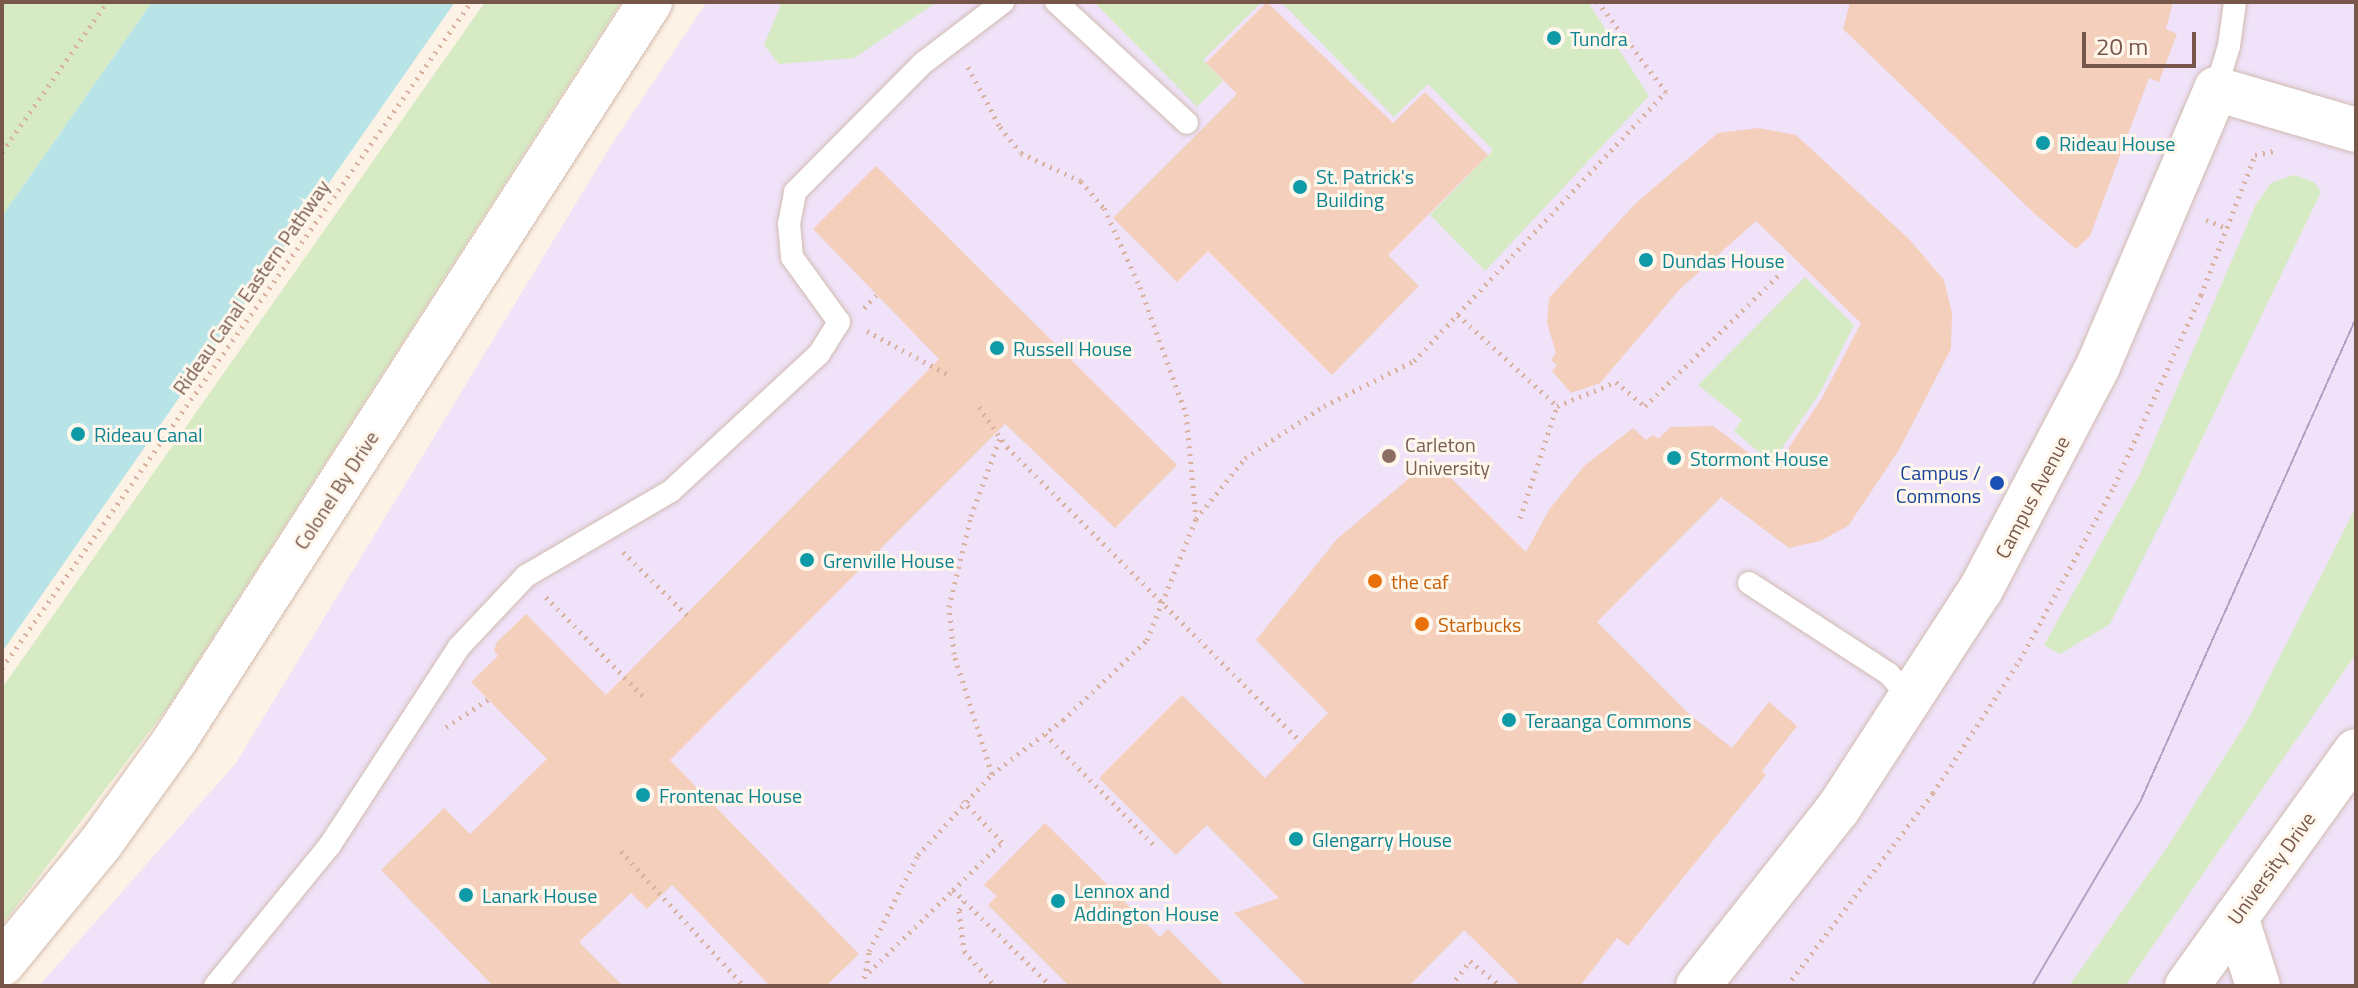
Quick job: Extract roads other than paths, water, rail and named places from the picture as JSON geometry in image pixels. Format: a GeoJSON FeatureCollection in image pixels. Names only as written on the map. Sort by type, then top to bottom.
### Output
{"type":"FeatureCollection","features":[{"type":"Feature","properties":{"kind":"street","name":"Colonel By Drive"},"geometry":{"type":"LineString","coordinates":[[2,964],[101,843],[175,740],[650,2]]}},
{"type":"Feature","properties":{"kind":"street"},"geometry":{"type":"LineString","coordinates":[[2216,89],[2356,130]]}},
{"type":"Feature","properties":{"kind":"street","name":"Campus Avenue"},"geometry":{"type":"LineString","coordinates":[[1698,986],[1806,853],[1981,589],[2057,451],[2216,89]]}},
{"type":"Feature","properties":{"kind":"street","name":"University Drive"},"geometry":{"type":"LineString","coordinates":[[2187,986],[2356,751]]}},
{"type":"Feature","properties":{"kind":"street"},"geometry":{"type":"LineString","coordinates":[[2236,917],[2258,986]]}},
{"type":"Feature","properties":{"kind":"lane"},"geometry":{"type":"LineString","coordinates":[[215,986],[330,845],[459,647],[526,576],[671,491],[819,354],[839,322],[792,257],[789,224],[795,192],[954,36],[1003,2]]}},
{"type":"Feature","properties":{"kind":"lane"},"geometry":{"type":"LineString","coordinates":[[1056,2],[1187,123]]}},
{"type":"Feature","properties":{"kind":"lane"},"geometry":{"type":"LineString","coordinates":[[2216,89],[2229,46],[2235,2]]}},
{"type":"Feature","properties":{"kind":"lane"},"geometry":{"type":"LineString","coordinates":[[1749,583],[1889,674],[1910,698]]}},
{"type":"Feature","properties":{"kind":"water","name":"Rideau Canal"},"geometry":{"type":"Polygon","coordinates":[[[152,2],[455,2],[2,652],[2,216],[152,2]]]}},
{"type":"Feature","properties":{"kind":"tram line"},"geometry":{"type":"LineString","coordinates":[[2032,986],[2141,800],[2356,318]]}},
{"type":"Feature","properties":{"kind":"place","name":"Tundra"},"geometry":{"type":"Point","coordinates":[1554,38]}},
{"type":"Feature","properties":{"kind":"place","name":"Rideau House"},"geometry":{"type":"Point","coordinates":[2043,143]}},
{"type":"Feature","properties":{"kind":"place","name":"St. Patrick's Building"},"geometry":{"type":"Point","coordinates":[1300,187]}},
{"type":"Feature","properties":{"kind":"place","name":"Dundas House"},"geometry":{"type":"Point","coordinates":[1646,260]}},
{"type":"Feature","properties":{"kind":"place","name":"Russell House"},"geometry":{"type":"Point","coordinates":[997,348]}},
{"type":"Feature","properties":{"kind":"place","name":"Rideau Canal"},"geometry":{"type":"Point","coordinates":[78,434]}},
{"type":"Feature","properties":{"kind":"place","name":"Carleton University"},"geometry":{"type":"Point","coordinates":[1389,456]}},
{"type":"Feature","properties":{"kind":"place","name":"Stormont House"},"geometry":{"type":"Point","coordinates":[1674,458]}},
{"type":"Feature","properties":{"kind":"place","name":"Campus / Commons"},"geometry":{"type":"Point","coordinates":[1997,483]}},
{"type":"Feature","properties":{"kind":"place","name":"Grenville House"},"geometry":{"type":"Point","coordinates":[807,560]}},
{"type":"Feature","properties":{"kind":"place","name":"the caf"},"geometry":{"type":"Point","coordinates":[1375,581]}},
{"type":"Feature","properties":{"kind":"place","name":"Starbucks"},"geometry":{"type":"Point","coordinates":[1422,624]}},
{"type":"Feature","properties":{"kind":"place","name":"Teraanga Commons"},"geometry":{"type":"Point","coordinates":[1509,720]}},
{"type":"Feature","properties":{"kind":"place","name":"Frontenac House"},"geometry":{"type":"Point","coordinates":[643,795]}},
{"type":"Feature","properties":{"kind":"place","name":"Glengarry House"},"geometry":{"type":"Point","coordinates":[1296,839]}},
{"type":"Feature","properties":{"kind":"place","name":"Lanark House"},"geometry":{"type":"Point","coordinates":[466,895]}},
{"type":"Feature","properties":{"kind":"place","name":"Lennox and Addington House"},"geometry":{"type":"Point","coordinates":[1058,901]}}]}
